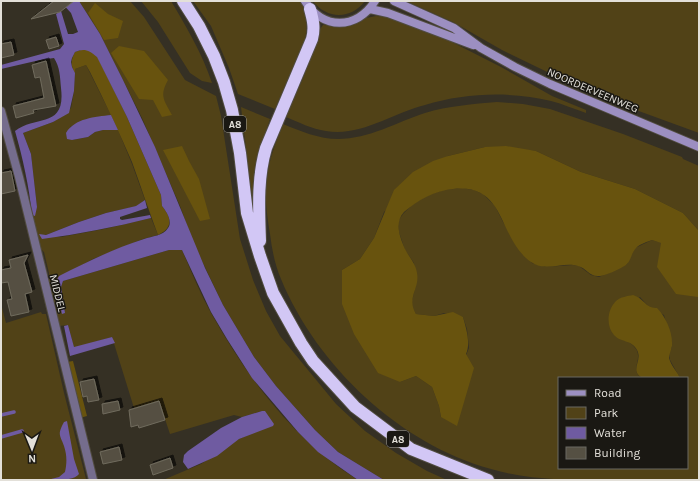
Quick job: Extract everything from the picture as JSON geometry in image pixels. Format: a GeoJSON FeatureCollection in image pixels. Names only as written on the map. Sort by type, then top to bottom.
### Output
{"type":"FeatureCollection","features":[{"type":"Feature","properties":{"kind":"highway","name":"A8"},"geometry":{"type":"LineString","coordinates":[[183,1],[199,26],[214,56],[228,96],[240,153],[247,213],[273,293],[301,343],[313,361],[355,407],[411,449],[488,480]]}},
{"type":"Feature","properties":{"kind":"highway","name":"A8"},"geometry":{"type":"LineString","coordinates":[[260,256],[259,200],[262,163],[266,148],[312,40],[314,21],[307,5]]}},
{"type":"Feature","properties":{"kind":"street"},"geometry":{"type":"LineString","coordinates":[[307,5],[318,16],[328,21],[339,23],[350,22],[361,17],[370,10],[375,1]]}},
{"type":"Feature","properties":{"kind":"street","name":"NOORDERVEENWEG"},"geometry":{"type":"LineString","coordinates":[[394,1],[454,28],[482,48],[515,67],[550,84],[699,147]]}},
{"type":"Feature","properties":{"kind":"street","name":"NOORDERVEENWEG"},"geometry":{"type":"LineString","coordinates":[[370,10],[388,13],[482,48]]}},
{"type":"Feature","properties":{"kind":"street","name":"MIDDEL"},"geometry":{"type":"LineString","coordinates":[[1,111],[19,177],[93,480]]}},
{"type":"Feature","properties":{"kind":"green space"},"geometry":{"type":"Polygon","coordinates":[[[79,1],[130,1],[144,17],[185,80],[216,96],[221,116],[240,239],[253,280],[266,311],[280,336],[336,404],[365,431],[396,453],[427,471],[447,480],[384,480],[338,452],[315,430],[276,386],[254,357],[223,305],[193,242],[180,206],[142,118],[100,34],[79,1]]]}},
{"type":"Feature","properties":{"kind":"green space"},"geometry":{"type":"Polygon","coordinates":[[[141,1],[171,1],[199,51],[212,83],[202,81],[190,73],[158,22],[141,1]]]}},
{"type":"Feature","properties":{"kind":"green space"},"geometry":{"type":"Polygon","coordinates":[[[193,1],[301,1],[305,10],[306,19],[305,39],[275,109],[238,94],[229,68],[211,26],[193,1]]]}},
{"type":"Feature","properties":{"kind":"green space"},"geometry":{"type":"Polygon","coordinates":[[[313,1],[365,1],[353,12],[339,15],[331,14],[325,11],[318,7],[313,1]]]}},
{"type":"Feature","properties":{"kind":"green space"},"geometry":{"type":"Polygon","coordinates":[[[406,1],[699,1],[699,133],[625,106],[568,82],[502,50],[453,22],[406,1]]]}},
{"type":"Feature","properties":{"kind":"green space"},"geometry":{"type":"Polygon","coordinates":[[[376,16],[389,17],[446,39],[501,67],[552,96],[586,110],[586,113],[555,102],[535,98],[488,95],[440,101],[352,131],[339,132],[321,130],[286,117],[304,76],[320,29],[323,25],[353,25],[366,18],[376,16]]]}},
{"type":"Feature","properties":{"kind":"green space"},"geometry":{"type":"Polygon","coordinates":[[[86,65],[111,115],[88,119],[70,127],[72,140],[88,137],[95,132],[103,130],[118,130],[145,200],[137,206],[106,213],[46,235],[61,237],[151,218],[158,235],[143,239],[93,259],[57,279],[58,296],[65,313],[61,287],[63,281],[169,250],[182,250],[199,290],[211,313],[240,361],[256,384],[293,427],[313,446],[358,480],[163,480],[201,464],[239,439],[250,434],[262,411],[242,417],[234,415],[170,434],[159,401],[134,408],[112,337],[74,348],[68,325],[59,326],[49,283],[49,273],[44,252],[38,246],[32,215],[37,207],[31,154],[23,133],[53,122],[71,108],[74,91],[75,69],[86,65]]]}},
{"type":"Feature","properties":{"kind":"green space"},"geometry":{"type":"Polygon","coordinates":[[[497,102],[523,104],[550,109],[623,134],[682,157],[683,159],[699,166],[699,231],[683,213],[635,189],[581,172],[536,151],[485,147],[448,156],[384,212],[374,238],[360,259],[342,270],[400,382],[416,376],[432,387],[439,406],[441,417],[469,348],[467,329],[463,317],[444,313],[434,316],[416,314],[412,308],[412,300],[416,285],[414,263],[405,250],[399,232],[398,221],[411,206],[426,196],[443,190],[462,188],[474,190],[483,194],[495,206],[503,222],[532,263],[545,267],[579,266],[591,275],[599,277],[627,264],[635,248],[652,240],[662,243],[698,297],[699,296],[699,480],[548,479],[505,473],[457,457],[425,441],[394,421],[365,397],[339,371],[316,342],[297,311],[281,279],[275,263],[268,220],[266,185],[269,164],[283,124],[324,138],[349,138],[372,133],[425,113],[461,106],[497,102]]]}},
{"type":"Feature","properties":{"kind":"green space"},"geometry":{"type":"Polygon","coordinates":[[[241,107],[270,119],[260,149],[255,179],[253,206],[241,107]]]}},
{"type":"Feature","properties":{"kind":"green space"},"geometry":{"type":"Polygon","coordinates":[[[1,304],[6,323],[41,312],[42,314],[46,314],[86,479],[1,480],[1,304]]]}},
{"type":"Feature","properties":{"kind":"shaded area"},"geometry":{"type":"Polygon","coordinates":[[[95,3],[108,14],[123,21],[118,38],[104,40],[88,13],[95,3]]]}},
{"type":"Feature","properties":{"kind":"shaded area"},"geometry":{"type":"Polygon","coordinates":[[[119,46],[144,51],[168,80],[163,94],[172,115],[162,117],[153,100],[139,99],[111,53],[119,46]]]}},
{"type":"Feature","properties":{"kind":"shaded area"},"geometry":{"type":"Polygon","coordinates":[[[84,49],[91,51],[97,56],[127,117],[161,195],[162,206],[168,215],[169,222],[166,229],[158,235],[132,162],[90,72],[86,65],[75,69],[75,73],[72,67],[72,60],[75,52],[84,49]]]}},
{"type":"Feature","properties":{"kind":"shaded area"},"geometry":{"type":"Polygon","coordinates":[[[182,146],[199,179],[210,219],[200,221],[163,150],[182,146]]]}},
{"type":"Feature","properties":{"kind":"shaded area"},"geometry":{"type":"Polygon","coordinates":[[[506,146],[536,151],[581,172],[635,189],[683,213],[699,231],[699,296],[676,294],[657,267],[661,243],[652,240],[639,245],[627,264],[614,272],[602,276],[593,275],[581,267],[572,265],[543,267],[531,262],[520,252],[512,240],[500,214],[483,194],[470,189],[453,189],[439,192],[427,197],[404,212],[399,221],[399,230],[401,240],[416,270],[417,284],[412,303],[416,314],[434,316],[453,312],[463,317],[468,340],[466,354],[474,368],[457,426],[441,417],[439,406],[432,387],[416,376],[400,382],[378,373],[354,334],[342,304],[342,270],[360,259],[374,238],[394,190],[413,172],[433,161],[448,156],[485,147],[506,146]]]}},
{"type":"Feature","properties":{"kind":"shaded area"},"geometry":{"type":"Polygon","coordinates":[[[633,295],[637,296],[647,305],[657,308],[660,312],[666,321],[672,341],[669,358],[679,377],[641,377],[638,375],[636,369],[638,358],[637,350],[632,344],[614,335],[611,331],[609,323],[609,313],[613,305],[616,301],[633,295]]]}},
{"type":"Feature","properties":{"kind":"shaded area"},"geometry":{"type":"Polygon","coordinates":[[[73,361],[87,416],[80,418],[67,362],[73,361]]]}},
{"type":"Feature","properties":{"kind":"water"},"geometry":{"type":"Polygon","coordinates":[[[60,1],[79,1],[100,34],[155,147],[205,268],[223,305],[254,357],[276,386],[315,430],[338,452],[384,480],[358,480],[318,452],[298,432],[252,378],[227,339],[211,312],[182,250],[169,250],[63,281],[61,287],[65,313],[62,314],[56,289],[59,276],[112,251],[163,233],[168,228],[170,222],[162,206],[161,195],[127,117],[97,57],[89,51],[84,50],[75,52],[71,62],[75,73],[74,91],[69,113],[53,122],[23,133],[31,154],[37,207],[35,216],[32,215],[21,152],[15,131],[23,126],[48,119],[59,110],[61,88],[59,72],[54,58],[1,69],[1,65],[60,49],[64,44],[56,14],[61,11],[68,34],[78,32],[71,13],[60,1]]]}},
{"type":"Feature","properties":{"kind":"water"},"geometry":{"type":"Polygon","coordinates":[[[111,115],[118,130],[103,130],[95,132],[88,137],[72,140],[67,139],[66,133],[80,121],[111,115]]]}},
{"type":"Feature","properties":{"kind":"water"},"geometry":{"type":"Polygon","coordinates":[[[145,200],[147,208],[120,217],[120,219],[122,220],[150,215],[151,218],[97,230],[42,239],[39,234],[46,235],[106,213],[136,206],[145,200]]]}},
{"type":"Feature","properties":{"kind":"water"},"geometry":{"type":"Polygon","coordinates":[[[68,325],[74,347],[112,337],[115,343],[70,356],[64,326],[68,325]]]}},
{"type":"Feature","properties":{"kind":"water"},"geometry":{"type":"Polygon","coordinates":[[[265,411],[274,424],[273,426],[239,439],[217,456],[188,469],[183,462],[184,455],[188,451],[221,428],[242,417],[265,411]]]}},
{"type":"Feature","properties":{"kind":"water"},"geometry":{"type":"Polygon","coordinates":[[[67,421],[74,459],[79,474],[69,479],[47,480],[59,477],[65,472],[66,456],[60,437],[60,430],[64,422],[67,421]]]}},
{"type":"Feature","properties":{"kind":"building"},"geometry":{"type":"Polygon","coordinates":[[[54,1],[74,1],[60,12],[31,19],[54,1]]]}},
{"type":"Feature","properties":{"kind":"building"},"geometry":{"type":"Polygon","coordinates":[[[56,37],[59,46],[49,49],[46,40],[56,37]]]}},
{"type":"Feature","properties":{"kind":"building"},"geometry":{"type":"Polygon","coordinates":[[[11,42],[14,55],[1,58],[1,44],[11,42]]]}},
{"type":"Feature","properties":{"kind":"building"},"geometry":{"type":"Polygon","coordinates":[[[46,61],[56,106],[33,110],[34,113],[16,118],[13,106],[44,98],[40,77],[35,78],[32,65],[46,61]]]}},
{"type":"Feature","properties":{"kind":"building"},"geometry":{"type":"Polygon","coordinates":[[[11,171],[15,191],[1,194],[1,173],[11,171]]]}},
{"type":"Feature","properties":{"kind":"building"},"geometry":{"type":"Polygon","coordinates":[[[28,255],[24,263],[32,292],[25,294],[29,312],[11,316],[7,300],[12,299],[8,282],[1,283],[1,270],[11,268],[9,260],[28,255]]]}},
{"type":"Feature","properties":{"kind":"building"},"geometry":{"type":"Polygon","coordinates":[[[94,379],[99,400],[88,402],[87,396],[83,397],[80,382],[94,379]]]}},
{"type":"Feature","properties":{"kind":"building"},"geometry":{"type":"Polygon","coordinates":[[[118,401],[120,410],[103,414],[102,404],[118,401]]]}},
{"type":"Feature","properties":{"kind":"building"},"geometry":{"type":"Polygon","coordinates":[[[159,401],[165,420],[139,428],[138,425],[131,427],[129,410],[159,401]]]}},
{"type":"Feature","properties":{"kind":"building"},"geometry":{"type":"Polygon","coordinates":[[[119,447],[122,460],[103,464],[100,452],[119,447]]]}},
{"type":"Feature","properties":{"kind":"building"},"geometry":{"type":"Polygon","coordinates":[[[170,458],[173,468],[153,475],[150,465],[170,458]]]}},
{"type":"Feature","properties":{"kind":"waterway"},"geometry":{"type":"LineString","coordinates":[[1,415],[14,412]]}},
{"type":"Feature","properties":{"kind":"waterway"},"geometry":{"type":"LineString","coordinates":[[1,437],[22,431]]}}]}
